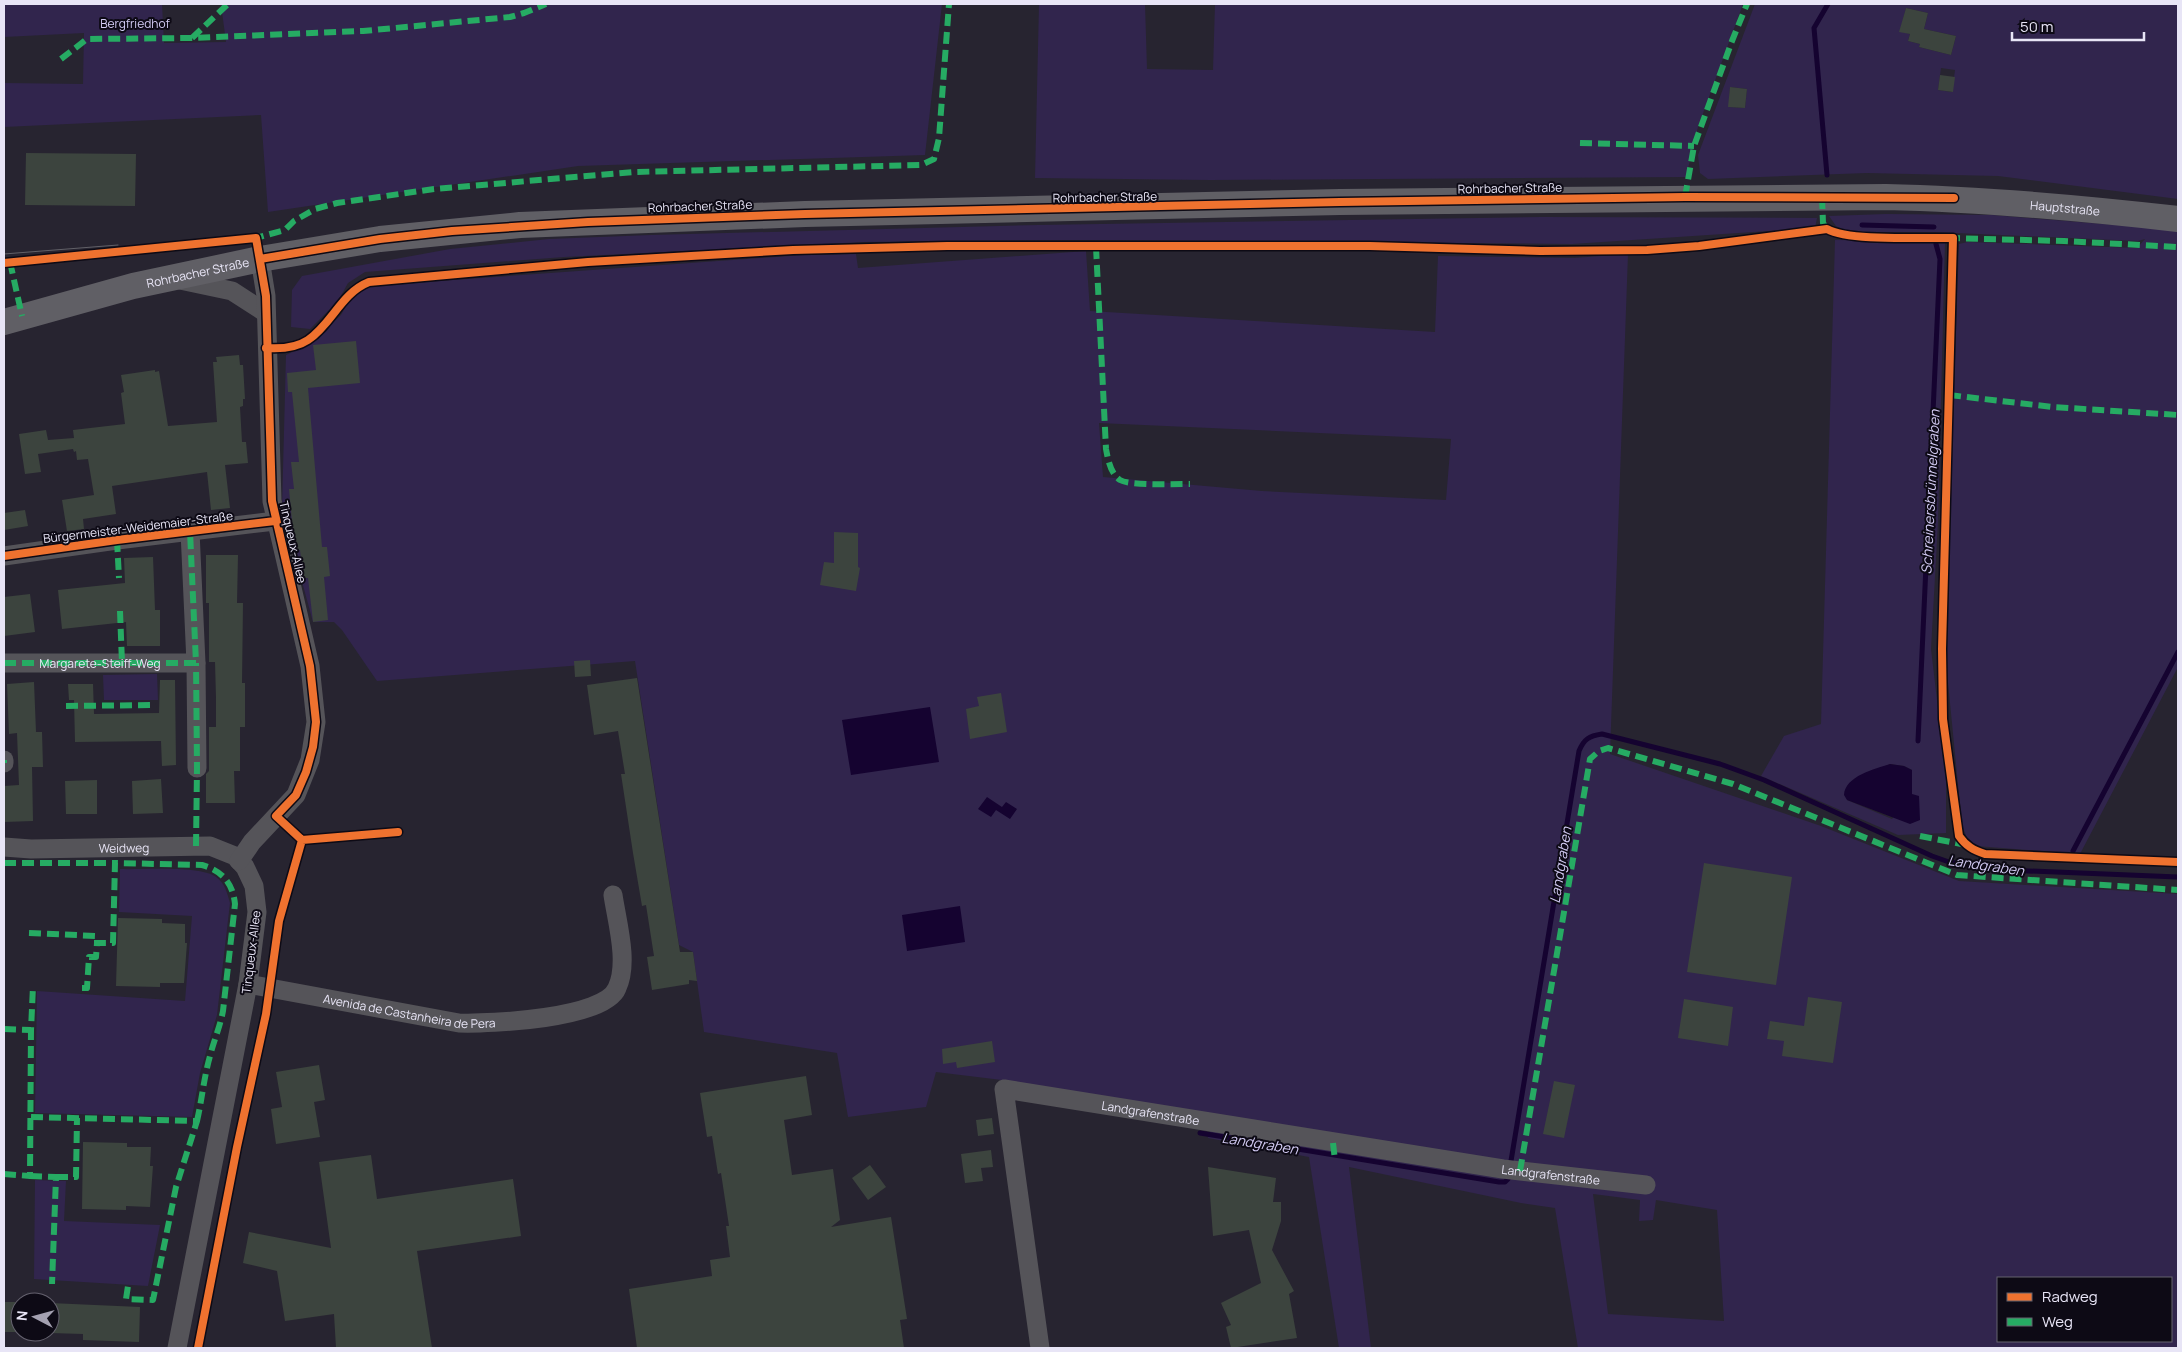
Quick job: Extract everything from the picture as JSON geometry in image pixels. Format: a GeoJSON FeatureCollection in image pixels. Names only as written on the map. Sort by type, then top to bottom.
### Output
{"type":"FeatureCollection","features":[{"type":"Feature","properties":{"kind":"main road","name":"Rohrbacher Straße"},"geometry":{"type":"LineString","coordinates":[[4,322],[170,278],[260,259],[380,239],[452,230],[588,222],[805,214],[1340,202],[1685,198],[1954,198]]}},
{"type":"Feature","properties":{"kind":"main road","name":"Hauptstraße"},"geometry":{"type":"LineString","coordinates":[[1954,198],[2078,207],[2178,219]]}},
{"type":"Feature","properties":{"kind":"street","name":"Tinqueux-Allee"},"geometry":{"type":"LineString","coordinates":[[177,1348],[248,984],[257,899],[250,876],[239,861],[252,842],[296,795],[310,760],[316,722],[310,666],[275,521],[272,501],[266,296],[260,259]]}},
{"type":"Feature","properties":{"kind":"street"},"geometry":{"type":"LineString","coordinates":[[170,278],[232,291],[266,313]]}},
{"type":"Feature","properties":{"kind":"street","name":"Bürgermeister-Weidemaier-Straße"},"geometry":{"type":"LineString","coordinates":[[4,556],[275,521]]}},
{"type":"Feature","properties":{"kind":"street"},"geometry":{"type":"LineString","coordinates":[[190,531],[196,663],[198,768]]}},
{"type":"Feature","properties":{"kind":"street","name":"Margarete-Steiff-Weg"},"geometry":{"type":"LineString","coordinates":[[4,663],[196,663]]}},
{"type":"Feature","properties":{"kind":"street","name":"Weidweg"},"geometry":{"type":"LineString","coordinates":[[4,847],[210,846],[223,850],[239,861]]}},
{"type":"Feature","properties":{"kind":"street","name":"Avenida de Castanheira de Pera"},"geometry":{"type":"LineString","coordinates":[[248,984],[459,1023],[496,1022],[571,1013],[596,1007],[609,999],[617,990],[622,976],[613,895]]}},
{"type":"Feature","properties":{"kind":"street","name":"Landgrafenstraße"},"geometry":{"type":"LineString","coordinates":[[1040,1348],[1010,1119],[1004,1089],[1509,1170],[1646,1185]]}},
{"type":"Feature","properties":{"kind":"green space","name":"Bergfriedhof"},"geometry":{"type":"Polygon","coordinates":[[[4,4],[162,4],[164,43],[226,42],[221,4],[942,4],[925,155],[578,166],[268,212],[261,115],[4,127],[4,83],[83,84],[84,33],[4,37],[4,4]]]}},
{"type":"Feature","properties":{"kind":"green space"},"geometry":{"type":"Polygon","coordinates":[[[1039,4],[1145,4],[1147,69],[1213,70],[1215,4],[1743,4],[1698,127],[1686,177],[1211,180],[1035,178],[1039,4]]]}},
{"type":"Feature","properties":{"kind":"green space"},"geometry":{"type":"Polygon","coordinates":[[[1755,4],[2178,4],[2178,199],[1998,176],[1867,173],[1708,179],[1700,173],[1698,155],[1755,4]],[[1906,8],[1900,31],[1910,34],[1908,41],[1920,44],[1919,47],[1951,55],[1956,36],[1924,29],[1928,13],[1906,8]],[[1941,68],[1938,90],[1952,92],[1955,70],[1941,68]],[[1730,87],[1729,107],[1745,108],[1747,89],[1730,87]]]}},
{"type":"Feature","properties":{"kind":"green space"},"geometry":{"type":"Polygon","coordinates":[[[1886,214],[1992,215],[2178,230],[2178,667],[2080,854],[1976,846],[1967,838],[1962,825],[1945,652],[1959,244],[1968,242],[2137,248],[2145,239],[2138,241],[1934,232],[1848,232],[1836,226],[1829,216],[1886,214]]]}},
{"type":"Feature","properties":{"kind":"green space"},"geometry":{"type":"Polygon","coordinates":[[[1542,217],[1817,218],[1815,228],[1572,244],[1083,240],[864,242],[564,257],[365,272],[348,283],[338,301],[310,329],[291,327],[292,290],[302,276],[450,249],[549,239],[1039,225],[1542,217]]]}},
{"type":"Feature","properties":{"kind":"green space"},"geometry":{"type":"Polygon","coordinates":[[[1835,240],[1945,241],[1938,522],[1931,649],[1946,777],[1946,833],[1898,835],[1761,776],[1784,736],[1821,724],[1835,240]],[[1890,764],[1854,779],[1847,800],[1892,819],[1912,795],[1912,770],[1904,766],[1890,764]]]}},
{"type":"Feature","properties":{"kind":"green space"},"geometry":{"type":"Polygon","coordinates":[[[1086,251],[1090,311],[1435,332],[1438,256],[1574,258],[1628,254],[1610,754],[1821,826],[1959,881],[2178,894],[2178,1348],[1578,1348],[1555,1208],[1521,1203],[1349,1167],[1371,1348],[1339,1348],[1309,1157],[1208,1138],[1214,1114],[1010,1081],[936,1072],[926,1107],[848,1117],[837,1053],[704,1032],[693,952],[679,945],[635,661],[377,681],[342,630],[334,622],[313,622],[282,508],[286,355],[312,343],[341,315],[351,297],[368,286],[804,255],[856,254],[858,268],[1086,251]],[[1099,423],[1103,477],[1262,491],[1446,500],[1451,439],[1099,423]],[[1593,1194],[1608,1314],[1724,1321],[1717,1210],[1656,1200],[1653,1220],[1639,1221],[1640,1200],[1593,1194]]]}},
{"type":"Feature","properties":{"kind":"green space"},"geometry":{"type":"Polygon","coordinates":[[[157,674],[158,700],[104,700],[103,675],[157,674]]]}},
{"type":"Feature","properties":{"kind":"green space"},"geometry":{"type":"Polygon","coordinates":[[[120,869],[184,869],[208,873],[222,882],[230,903],[217,1015],[200,1073],[192,1117],[35,1113],[37,991],[185,1001],[192,916],[119,912],[120,869]]]}},
{"type":"Feature","properties":{"kind":"green space"},"geometry":{"type":"Polygon","coordinates":[[[35,1180],[66,1181],[64,1221],[160,1225],[148,1286],[34,1279],[35,1180]]]}},
{"type":"Feature","properties":{"kind":"shaded area"},"geometry":{"type":"Polygon","coordinates":[[[930,707],[939,762],[851,775],[842,720],[930,707]]]}},
{"type":"Feature","properties":{"kind":"shaded area"},"geometry":{"type":"Polygon","coordinates":[[[1890,764],[1904,766],[1912,770],[1912,794],[1919,796],[1920,820],[1910,824],[1847,800],[1844,795],[1846,788],[1855,778],[1890,764]]]}},
{"type":"Feature","properties":{"kind":"shaded area"},"geometry":{"type":"Polygon","coordinates":[[[987,797],[1002,807],[1006,802],[1017,809],[1010,819],[996,810],[991,817],[978,809],[987,797]]]}},
{"type":"Feature","properties":{"kind":"shaded area"},"geometry":{"type":"Polygon","coordinates":[[[960,906],[965,942],[907,951],[902,915],[960,906]]]}},
{"type":"Feature","properties":{"kind":"building"},"geometry":{"type":"Polygon","coordinates":[[[1906,8],[1928,13],[1924,29],[1956,36],[1951,55],[1919,47],[1920,44],[1908,41],[1910,34],[1899,32],[1906,8]]]}},
{"type":"Feature","properties":{"kind":"building"},"geometry":{"type":"Polygon","coordinates":[[[1940,75],[1955,77],[1953,92],[1938,90],[1940,75]]]}},
{"type":"Feature","properties":{"kind":"building"},"geometry":{"type":"Polygon","coordinates":[[[1730,87],[1747,89],[1745,108],[1728,107],[1730,87]]]}},
{"type":"Feature","properties":{"kind":"building"},"geometry":{"type":"Polygon","coordinates":[[[26,153],[136,154],[135,206],[25,205],[26,153]]]}},
{"type":"Feature","properties":{"kind":"building"},"geometry":{"type":"Polygon","coordinates":[[[356,341],[360,383],[308,388],[322,547],[327,547],[330,576],[324,577],[328,620],[313,622],[308,578],[303,578],[300,550],[295,551],[294,544],[289,489],[294,489],[291,462],[299,462],[292,392],[288,392],[287,373],[316,370],[313,345],[356,341]]]}},
{"type":"Feature","properties":{"kind":"building"},"geometry":{"type":"Polygon","coordinates":[[[239,355],[240,365],[243,365],[245,399],[243,399],[243,406],[240,407],[242,442],[246,442],[248,463],[225,465],[230,508],[211,510],[207,472],[112,486],[116,514],[83,519],[84,529],[67,531],[62,500],[94,495],[88,459],[77,460],[76,451],[74,452],[73,449],[38,454],[41,472],[25,474],[19,434],[46,430],[48,440],[74,438],[73,430],[125,424],[121,393],[124,392],[121,375],[155,370],[155,372],[159,371],[168,426],[217,422],[213,362],[217,362],[216,357],[239,355]]]}},
{"type":"Feature","properties":{"kind":"building"},"geometry":{"type":"Polygon","coordinates":[[[25,510],[28,526],[4,530],[4,513],[25,510]]]}},
{"type":"Feature","properties":{"kind":"building"},"geometry":{"type":"Polygon","coordinates":[[[834,532],[858,533],[858,567],[860,568],[856,591],[820,585],[824,562],[834,563],[834,532]]]}},
{"type":"Feature","properties":{"kind":"building"},"geometry":{"type":"Polygon","coordinates":[[[206,555],[238,555],[237,603],[243,603],[242,683],[245,683],[245,727],[240,727],[240,771],[234,771],[235,803],[206,803],[206,774],[209,771],[209,727],[216,727],[216,698],[215,662],[209,662],[209,603],[206,603],[206,555]]]}},
{"type":"Feature","properties":{"kind":"building"},"geometry":{"type":"Polygon","coordinates":[[[153,557],[155,610],[160,610],[160,646],[127,646],[126,622],[62,629],[58,590],[125,583],[124,558],[153,557]]]}},
{"type":"Feature","properties":{"kind":"building"},"geometry":{"type":"Polygon","coordinates":[[[30,594],[35,632],[4,636],[4,597],[30,594]]]}},
{"type":"Feature","properties":{"kind":"building"},"geometry":{"type":"Polygon","coordinates":[[[590,660],[591,676],[575,677],[574,661],[590,660]]]}},
{"type":"Feature","properties":{"kind":"building"},"geometry":{"type":"Polygon","coordinates":[[[637,678],[680,952],[693,952],[697,981],[689,980],[689,984],[652,990],[647,957],[654,956],[646,905],[642,906],[633,853],[621,774],[625,774],[618,731],[594,735],[587,685],[637,678]]]}},
{"type":"Feature","properties":{"kind":"building"},"geometry":{"type":"Polygon","coordinates":[[[160,680],[175,680],[176,765],[162,766],[161,741],[75,742],[74,700],[69,700],[68,684],[93,684],[94,714],[159,713],[160,680]]]}},
{"type":"Feature","properties":{"kind":"building"},"geometry":{"type":"Polygon","coordinates":[[[34,682],[36,732],[42,732],[43,767],[32,767],[33,821],[4,822],[4,786],[19,785],[17,733],[9,734],[7,684],[34,682]]]}},
{"type":"Feature","properties":{"kind":"building"},"geometry":{"type":"Polygon","coordinates":[[[1001,693],[1007,732],[970,739],[966,709],[979,706],[977,697],[1001,693]]]}},
{"type":"Feature","properties":{"kind":"building"},"geometry":{"type":"Polygon","coordinates":[[[161,779],[163,813],[133,814],[132,781],[161,779]]]}},
{"type":"Feature","properties":{"kind":"building"},"geometry":{"type":"Polygon","coordinates":[[[97,780],[97,814],[66,814],[65,781],[97,780]]]}},
{"type":"Feature","properties":{"kind":"building"},"geometry":{"type":"Polygon","coordinates":[[[1704,863],[1792,877],[1776,985],[1687,972],[1704,863]]]}},
{"type":"Feature","properties":{"kind":"building"},"geometry":{"type":"Polygon","coordinates":[[[118,918],[162,919],[162,923],[185,924],[185,943],[187,943],[184,983],[160,983],[160,987],[116,986],[118,918]]]}},
{"type":"Feature","properties":{"kind":"building"},"geometry":{"type":"Polygon","coordinates":[[[1808,997],[1842,1002],[1833,1063],[1782,1056],[1784,1041],[1767,1039],[1770,1021],[1804,1026],[1808,997]]]}},
{"type":"Feature","properties":{"kind":"building"},"geometry":{"type":"Polygon","coordinates":[[[1684,999],[1733,1007],[1728,1046],[1678,1038],[1684,999]]]}},
{"type":"Feature","properties":{"kind":"building"},"geometry":{"type":"Polygon","coordinates":[[[992,1041],[995,1062],[957,1068],[956,1062],[943,1064],[942,1049],[992,1041]]]}},
{"type":"Feature","properties":{"kind":"building"},"geometry":{"type":"Polygon","coordinates":[[[319,1065],[325,1100],[314,1102],[320,1137],[276,1144],[271,1109],[282,1107],[276,1072],[319,1065]]]}},
{"type":"Feature","properties":{"kind":"building"},"geometry":{"type":"Polygon","coordinates":[[[806,1076],[812,1115],[784,1120],[792,1175],[833,1169],[840,1220],[831,1227],[891,1217],[907,1319],[900,1320],[904,1348],[637,1348],[629,1289],[712,1276],[710,1260],[730,1257],[726,1226],[729,1226],[721,1173],[718,1174],[712,1136],[707,1137],[700,1093],[806,1076]]]}},
{"type":"Feature","properties":{"kind":"building"},"geometry":{"type":"Polygon","coordinates":[[[1554,1081],[1575,1085],[1564,1138],[1543,1134],[1554,1081]]]}},
{"type":"Feature","properties":{"kind":"building"},"geometry":{"type":"Polygon","coordinates":[[[992,1118],[994,1134],[978,1136],[976,1120],[992,1118]]]}},
{"type":"Feature","properties":{"kind":"building"},"geometry":{"type":"Polygon","coordinates":[[[83,1142],[127,1143],[127,1147],[151,1147],[150,1166],[153,1166],[150,1207],[126,1206],[126,1210],[82,1209],[83,1142]]]}},
{"type":"Feature","properties":{"kind":"building"},"geometry":{"type":"Polygon","coordinates":[[[991,1150],[993,1167],[981,1168],[983,1181],[965,1183],[961,1154],[991,1150]]]}},
{"type":"Feature","properties":{"kind":"building"},"geometry":{"type":"Polygon","coordinates":[[[371,1155],[377,1199],[513,1179],[521,1236],[417,1251],[432,1348],[336,1348],[334,1314],[285,1321],[277,1271],[243,1263],[249,1232],[331,1248],[319,1162],[371,1155]]]}},
{"type":"Feature","properties":{"kind":"building"},"geometry":{"type":"Polygon","coordinates":[[[870,1165],[886,1187],[868,1200],[852,1178],[870,1165]]]}},
{"type":"Feature","properties":{"kind":"building"},"geometry":{"type":"Polygon","coordinates":[[[1208,1167],[1276,1178],[1273,1202],[1281,1202],[1281,1221],[1272,1250],[1294,1291],[1289,1294],[1297,1338],[1231,1348],[1226,1327],[1231,1325],[1221,1303],[1261,1283],[1249,1230],[1213,1236],[1208,1167]]]}},
{"type":"Feature","properties":{"kind":"building"},"geometry":{"type":"Polygon","coordinates":[[[4,1302],[10,1302],[10,1332],[4,1332],[4,1302]]]}},
{"type":"Feature","properties":{"kind":"building"},"geometry":{"type":"Polygon","coordinates":[[[60,1303],[140,1307],[139,1342],[83,1340],[83,1334],[60,1333],[60,1303]]]}},
{"type":"Feature","properties":{"kind":"waterway"},"geometry":{"type":"LineString","coordinates":[[1827,175],[1814,28],[1828,4]]}},
{"type":"Feature","properties":{"kind":"waterway"},"geometry":{"type":"LineString","coordinates":[[1862,225],[1934,227]]}},
{"type":"Feature","properties":{"kind":"waterway","name":"Schreinersbrünnelgraben"},"geometry":{"type":"LineString","coordinates":[[1918,741],[1940,259],[1936,244]]}},
{"type":"Feature","properties":{"kind":"waterway","name":"Landgraben"},"geometry":{"type":"LineString","coordinates":[[2073,851],[2178,652]]}},
{"type":"Feature","properties":{"kind":"waterway","name":"Landgraben"},"geometry":{"type":"LineString","coordinates":[[1200,1133],[1499,1182],[1505,1182],[1508,1179],[1579,751],[1585,741],[1594,736],[1602,734],[1720,764],[1764,780],[1949,862],[2006,870],[2178,877]]}},
{"type":"Feature","properties":{"kind":"tram line"},"geometry":{"type":"LineString","coordinates":[[4,254],[118,245]]}},
{"type":"Feature","properties":{"kind":"marked path"},"geometry":{"type":"LineString","coordinates":[[192,38],[228,4]]}},
{"type":"Feature","properties":{"kind":"marked path"},"geometry":{"type":"LineString","coordinates":[[61,59],[87,39],[192,38],[363,31],[510,17],[546,4]]}},
{"type":"Feature","properties":{"kind":"marked path"},"geometry":{"type":"LineString","coordinates":[[252,239],[285,230],[294,221],[315,209],[337,203],[434,189],[634,172],[921,165],[934,159],[939,138],[949,4]]}},
{"type":"Feature","properties":{"kind":"marked path"},"geometry":{"type":"LineString","coordinates":[[1685,197],[1694,146],[1747,4]]}},
{"type":"Feature","properties":{"kind":"marked path"},"geometry":{"type":"LineString","coordinates":[[1580,143],[1694,146]]}},
{"type":"Feature","properties":{"kind":"marked path"},"geometry":{"type":"LineString","coordinates":[[1822,197],[1823,223],[1829,231]]}},
{"type":"Feature","properties":{"kind":"marked path"},"geometry":{"type":"LineString","coordinates":[[1948,238],[2064,241],[2178,247]]}},
{"type":"Feature","properties":{"kind":"marked path"},"geometry":{"type":"LineString","coordinates":[[1096,247],[1106,449],[1110,466],[1114,474],[1125,482],[1190,484]]}},
{"type":"Feature","properties":{"kind":"marked path"},"geometry":{"type":"LineString","coordinates":[[10,262],[22,316]]}},
{"type":"Feature","properties":{"kind":"marked path"},"geometry":{"type":"LineString","coordinates":[[1949,395],[2053,407],[2178,415]]}},
{"type":"Feature","properties":{"kind":"marked path"},"geometry":{"type":"LineString","coordinates":[[4,663],[196,663],[190,531]]}},
{"type":"Feature","properties":{"kind":"marked path"},"geometry":{"type":"LineString","coordinates":[[117,540],[119,578]]}},
{"type":"Feature","properties":{"kind":"marked path"},"geometry":{"type":"LineString","coordinates":[[120,611],[122,663]]}},
{"type":"Feature","properties":{"kind":"marked path"},"geometry":{"type":"LineString","coordinates":[[196,663],[196,846]]}},
{"type":"Feature","properties":{"kind":"marked path"},"geometry":{"type":"LineString","coordinates":[[66,706],[156,705]]}},
{"type":"Feature","properties":{"kind":"marked path"},"geometry":{"type":"LineString","coordinates":[[1520,1171],[1590,759],[1599,751],[1608,748],[1733,784],[1957,875],[2178,890]]}},
{"type":"Feature","properties":{"kind":"marked path"},"geometry":{"type":"LineString","coordinates":[[1920,836],[1966,845]]}},
{"type":"Feature","properties":{"kind":"marked path"},"geometry":{"type":"LineString","coordinates":[[4,863],[115,863]]}},
{"type":"Feature","properties":{"kind":"marked path"},"geometry":{"type":"LineString","coordinates":[[82,988],[87,988],[89,957],[96,957],[97,943],[113,943],[115,863],[202,865],[216,871],[226,879],[232,890],[235,904],[223,1011],[208,1064],[197,1121]]}},
{"type":"Feature","properties":{"kind":"marked path"},"geometry":{"type":"LineString","coordinates":[[29,933],[97,936],[97,943]]}},
{"type":"Feature","properties":{"kind":"marked path"},"geometry":{"type":"LineString","coordinates":[[4,1029],[31,1030],[33,986]]}},
{"type":"Feature","properties":{"kind":"marked path"},"geometry":{"type":"LineString","coordinates":[[4,1174],[30,1176],[31,1030]]}},
{"type":"Feature","properties":{"kind":"marked path"},"geometry":{"type":"LineString","coordinates":[[31,1117],[197,1121],[176,1187],[153,1300],[126,1299],[128,1286]]}},
{"type":"Feature","properties":{"kind":"marked path"},"geometry":{"type":"LineString","coordinates":[[56,1177],[76,1177],[77,1118]]}},
{"type":"Feature","properties":{"kind":"marked path"},"geometry":{"type":"LineString","coordinates":[[1333,1143],[1335,1160]]}},
{"type":"Feature","properties":{"kind":"marked path"},"geometry":{"type":"LineString","coordinates":[[30,1176],[56,1177],[52,1284]]}},
{"type":"Feature","properties":{"kind":"cycle path"},"geometry":{"type":"LineString","coordinates":[[260,259],[380,239],[452,231],[588,222],[805,214],[1340,202],[1685,197],[1954,198]]}},
{"type":"Feature","properties":{"kind":"cycle path"},"geometry":{"type":"LineString","coordinates":[[266,348],[288,347],[308,340],[324,326],[351,293],[369,282],[588,262],[793,250],[947,246],[1370,246],[1540,251],[1647,250],[1699,246],[1827,229],[1852,236],[1953,238],[1942,649],[1943,719],[1959,836],[1970,847],[1985,854],[2178,862]]}},
{"type":"Feature","properties":{"kind":"cycle path"},"geometry":{"type":"LineString","coordinates":[[4,263],[256,238],[266,296],[272,501],[310,666],[316,722],[313,747],[306,772],[296,795],[276,816],[302,840],[398,832]]}},
{"type":"Feature","properties":{"kind":"cycle path"},"geometry":{"type":"LineString","coordinates":[[4,556],[275,521]]}},
{"type":"Feature","properties":{"kind":"cycle path"},"geometry":{"type":"LineString","coordinates":[[198,1348],[237,1147],[266,1014],[279,921],[302,840]]}}]}
